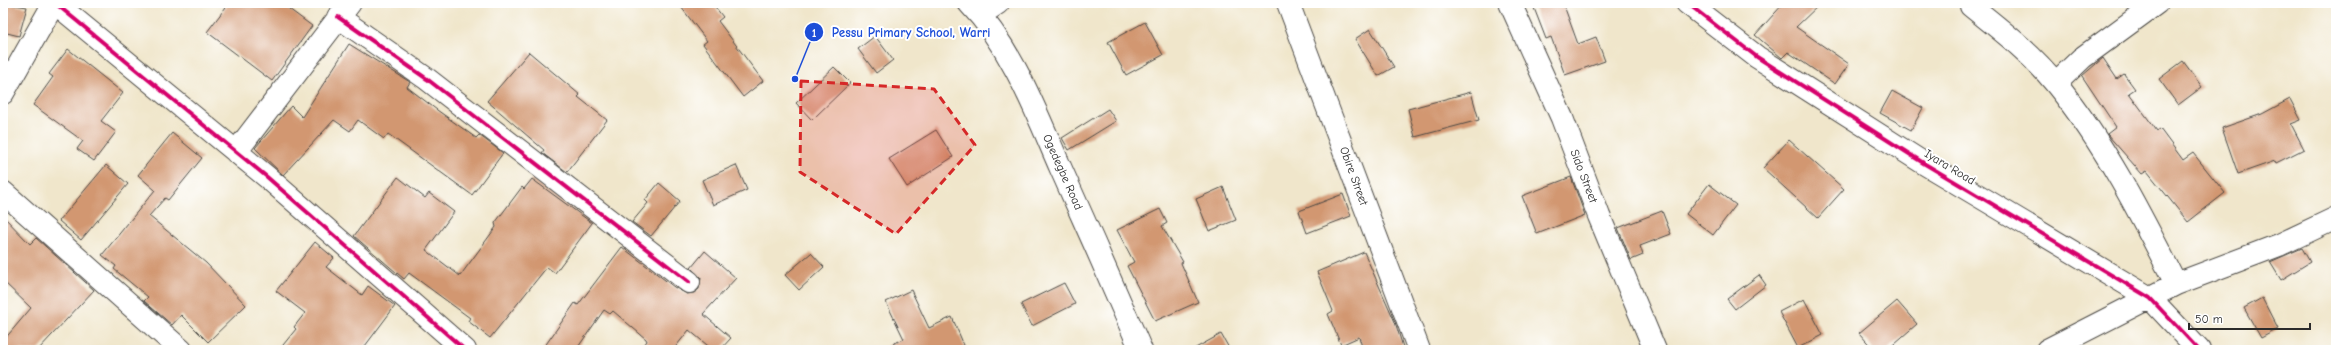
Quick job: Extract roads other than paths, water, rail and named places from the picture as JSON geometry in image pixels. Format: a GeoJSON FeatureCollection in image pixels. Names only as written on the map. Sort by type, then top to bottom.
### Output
{"type":"FeatureCollection","features":[{"type":"Feature","properties":{"kind":"street"},"geometry":{"type":"LineString","coordinates":[[3,92],[54,3],[236,152],[465,350]]}},
{"type":"Feature","properties":{"kind":"street"},"geometry":{"type":"LineString","coordinates":[[974,9],[998,3]]}},
{"type":"Feature","properties":{"kind":"street","name":"Obire Street"},"geometry":{"type":"LineString","coordinates":[[1288,3],[1419,350]]}},
{"type":"Feature","properties":{"kind":"street","name":"Sido Street"},"geometry":{"type":"LineString","coordinates":[[1510,3],[1562,118],[1599,216],[1655,350]]}},
{"type":"Feature","properties":{"kind":"street","name":"Iyara Road"},"geometry":{"type":"LineString","coordinates":[[1687,3],[1757,57],[1925,164],[2150,298],[2199,350]]}},
{"type":"Feature","properties":{"kind":"street"},"geometry":{"type":"LineString","coordinates":[[2056,83],[2082,58],[2157,3]]}},
{"type":"Feature","properties":{"kind":"street"},"geometry":{"type":"LineString","coordinates":[[1971,6],[2011,38],[2056,83],[2107,156],[2176,284]]}},
{"type":"Feature","properties":{"kind":"street","name":"Ogedegbe Road"},"geometry":{"type":"LineString","coordinates":[[974,9],[1008,55],[1038,115],[1141,350]]}},
{"type":"Feature","properties":{"kind":"street"},"geometry":{"type":"LineString","coordinates":[[236,152],[344,10],[427,78],[689,282]]}},
{"type":"Feature","properties":{"kind":"street"},"geometry":{"type":"LineString","coordinates":[[3,192],[181,350]]}},
{"type":"Feature","properties":{"kind":"street"},"geometry":{"type":"LineString","coordinates":[[2047,350],[2176,284],[2279,245],[2336,218]]}},
{"type":"Feature","properties":{"kind":"place","name":"Pessu Primary School, Warri"},"geometry":{"type":"Point","coordinates":[795,79]}}]}
